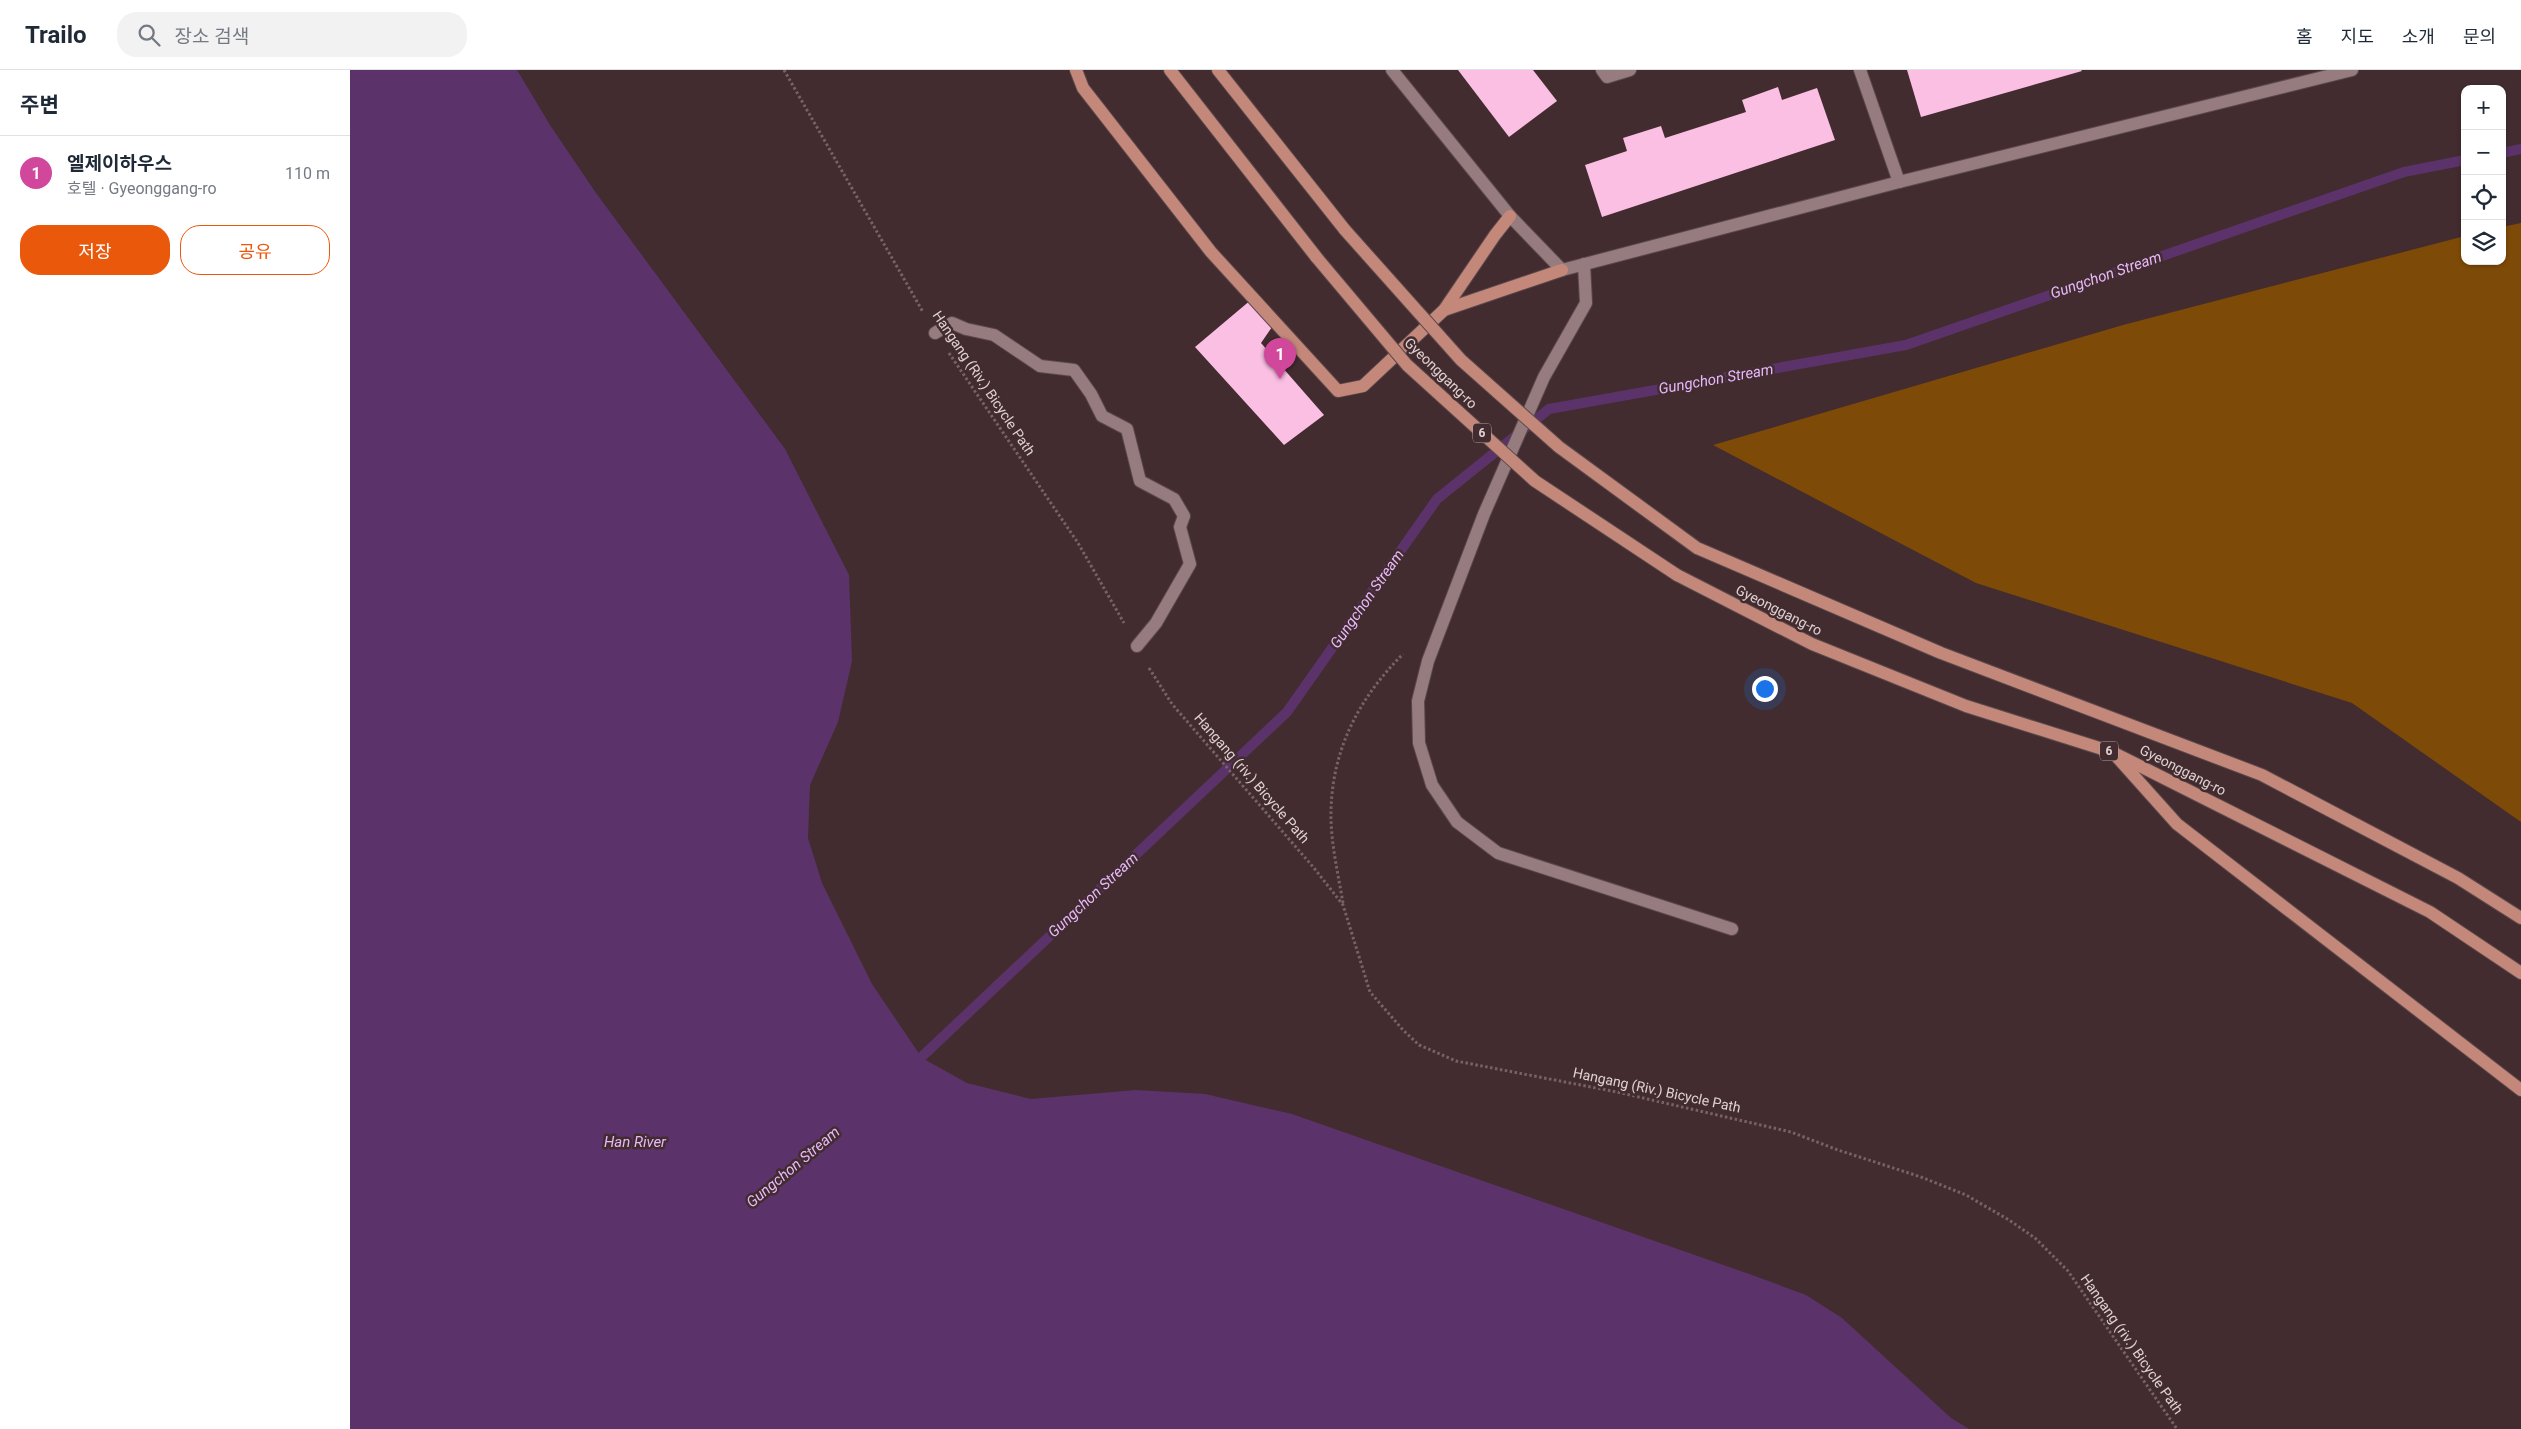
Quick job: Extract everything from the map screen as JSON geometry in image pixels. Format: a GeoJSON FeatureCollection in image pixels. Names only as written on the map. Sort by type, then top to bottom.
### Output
{"type":"FeatureCollection","features":[{"type":"Feature","properties":{"kind":"main road"},"geometry":{"type":"LineString","coordinates":[[1076,70],[1083,88],[1211,252],[1338,391],[1363,386],[1444,310],[1510,216]]}},
{"type":"Feature","properties":{"kind":"main road","name":"Gyeonggang-ro"},"geometry":{"type":"LineString","coordinates":[[1170,70],[1317,258],[1408,365],[1535,481],[1677,575],[1812,644],[1966,706],[2112,752],[2430,912],[2521,973]]}},
{"type":"Feature","properties":{"kind":"main road","name":"Gyeonggang-ro"},"geometry":{"type":"LineString","coordinates":[[1218,70],[1345,230],[1461,360],[1559,447],[1698,548],[1941,653],[2262,775],[2458,878],[2521,918]]}},
{"type":"Feature","properties":{"kind":"main road"},"geometry":{"type":"LineString","coordinates":[[1444,310],[1562,270]]}},
{"type":"Feature","properties":{"kind":"main road"},"geometry":{"type":"LineString","coordinates":[[2112,752],[2177,824],[2521,1090]]}},
{"type":"Feature","properties":{"kind":"street"},"geometry":{"type":"LineString","coordinates":[[1392,70],[1510,216],[1562,270],[1899,182],[2352,70]]}},
{"type":"Feature","properties":{"kind":"street"},"geometry":{"type":"LineString","coordinates":[[1602,70],[1607,77],[1630,70]]}},
{"type":"Feature","properties":{"kind":"street"},"geometry":{"type":"LineString","coordinates":[[1860,70],[1899,182]]}},
{"type":"Feature","properties":{"kind":"street"},"geometry":{"type":"LineString","coordinates":[[1584,264],[1586,303],[1544,377],[1535,397],[1484,514],[1428,660],[1418,701],[1419,743],[1432,785],[1457,822],[1498,853],[1732,929]]}},
{"type":"Feature","properties":{"kind":"street"},"geometry":{"type":"LineString","coordinates":[[935,333],[952,324],[994,335],[1040,366],[1074,370],[1091,394],[1102,416],[1127,429],[1140,481],[1174,499],[1184,516],[1180,527],[1190,564],[1156,623],[1137,646]]}},
{"type":"Feature","properties":{"kind":"path","name":"Hangang (Riv.) Bicycle Path"},"geometry":{"type":"LineString","coordinates":[[784,70],[935,333],[1078,543],[1153,676],[1172,704]]}},
{"type":"Feature","properties":{"kind":"path"},"geometry":{"type":"LineString","coordinates":[[1343,905],[1331,809],[1336,766],[1345,734],[1364,700],[1385,672],[1404,654]]}},
{"type":"Feature","properties":{"kind":"path","name":"Hangang (riv.) Bicycle Path"},"geometry":{"type":"LineString","coordinates":[[1172,704],[1314,868]]}},
{"type":"Feature","properties":{"kind":"path","name":"Hangang (Riv.) Bicycle Path"},"geometry":{"type":"LineString","coordinates":[[1314,868],[1343,905],[1370,992],[1420,1045],[1456,1061],[1617,1092],[1791,1132],[1838,1150],[1921,1177],[1966,1196],[2009,1220],[2036,1238],[2068,1271],[2177,1429]]}},
{"type":"Feature","properties":{"kind":"shaded area"},"geometry":{"type":"Polygon","coordinates":[[[2521,223],[2521,822],[2352,703],[1976,583],[1713,445],[2123,325],[2461,237],[2461,265],[2506,265],[2506,226],[2521,223]]]}},
{"type":"Feature","properties":{"kind":"water","name":"Han River"},"geometry":{"type":"Polygon","coordinates":[[[350,70],[517,70],[550,125],[596,193],[785,449],[849,575],[852,661],[838,722],[810,785],[808,838],[822,883],[872,984],[922,1058],[967,1083],[1031,1099],[1136,1090],[1205,1094],[1292,1114],[1752,1275],[1806,1295],[1842,1318],[1951,1418],[1969,1429],[350,1429],[350,70]]]}},
{"type":"Feature","properties":{"kind":"building"},"geometry":{"type":"Polygon","coordinates":[[[1458,70],[1533,70],[1557,101],[1509,137],[1458,70]]]}},
{"type":"Feature","properties":{"kind":"building"},"geometry":{"type":"Polygon","coordinates":[[[1907,70],[2081,70],[2082,71],[1921,117],[1907,70]]]}},
{"type":"Feature","properties":{"kind":"building"},"geometry":{"type":"Polygon","coordinates":[[[1778,87],[1782,100],[1817,88],[1835,140],[1602,217],[1585,165],[1627,151],[1623,138],[1661,126],[1665,138],[1746,112],[1742,100],[1778,87]]]}},
{"type":"Feature","properties":{"kind":"building"},"geometry":{"type":"Polygon","coordinates":[[[1252,299],[1274,324],[1261,343],[1324,415],[1284,445],[1195,347],[1252,299]]]}},
{"type":"Feature","properties":{"kind":"waterway","name":"Gungchon Stream"},"geometry":{"type":"LineString","coordinates":[[2506,152],[2521,149]]}},
{"type":"Feature","properties":{"kind":"waterway","name":"Gungchon Stream"},"geometry":{"type":"LineString","coordinates":[[912,1066],[1287,712],[1437,499],[1549,409],[1906,345],[2404,172],[2461,161]]}},
{"type":"Feature","properties":{"kind":"place","name":"엘제이하우스"},"geometry":{"type":"Point","coordinates":[1280,379]}}]}
